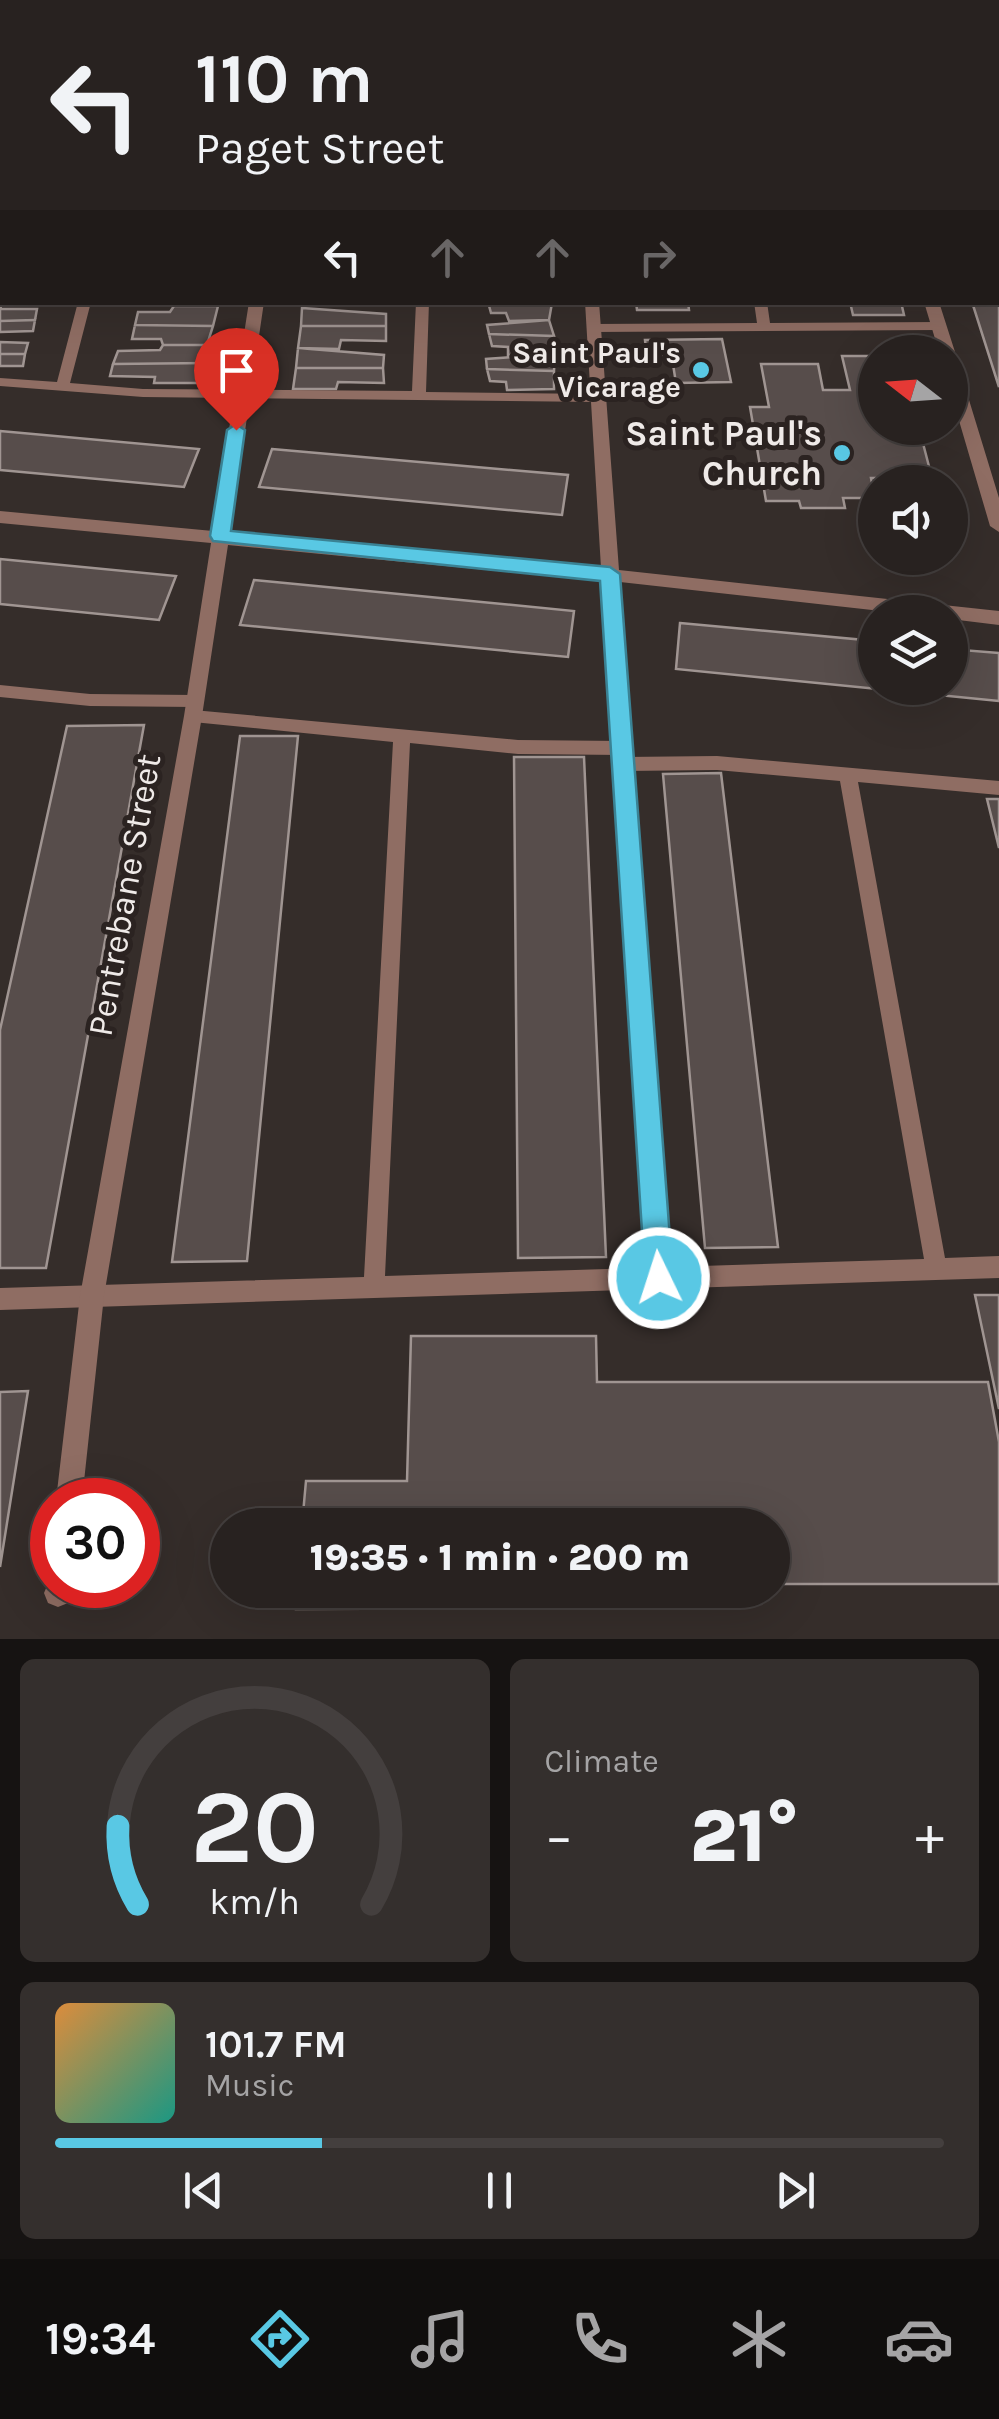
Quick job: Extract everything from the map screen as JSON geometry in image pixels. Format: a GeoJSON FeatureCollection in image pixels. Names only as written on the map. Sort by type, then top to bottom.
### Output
{"type":"FeatureCollection","features":[{"type":"Feature","properties":{"kind":"street","name":"Pentrebane Street"},"geometry":{"type":"LineString","coordinates":[[71,1478],[92,1296],[194,709],[256,305]]}},
{"type":"Feature","properties":{"kind":"street"},"geometry":{"type":"LineString","coordinates":[[592,305],[659,1278]]}},
{"type":"Feature","properties":{"kind":"street"},"geometry":{"type":"LineString","coordinates":[[933,305],[941,335]]}},
{"type":"Feature","properties":{"kind":"street"},"geometry":{"type":"LineString","coordinates":[[968,424],[999,526]]}},
{"type":"Feature","properties":{"kind":"street"},"geometry":{"type":"LineString","coordinates":[[0,517],[610,574],[999,618]]}},
{"type":"Feature","properties":{"kind":"lane"},"geometry":{"type":"LineString","coordinates":[[62,387],[84,305]]}},
{"type":"Feature","properties":{"kind":"lane"},"geometry":{"type":"LineString","coordinates":[[419,396],[424,305]]}},
{"type":"Feature","properties":{"kind":"lane"},"geometry":{"type":"LineString","coordinates":[[760,305],[764,326]]}},
{"type":"Feature","properties":{"kind":"lane"},"geometry":{"type":"LineString","coordinates":[[594,328],[938,326]]}},
{"type":"Feature","properties":{"kind":"lane"},"geometry":{"type":"LineString","coordinates":[[0,382],[241,395],[597,398]]}},
{"type":"Feature","properties":{"kind":"lane"},"geometry":{"type":"LineString","coordinates":[[0,691],[194,709],[402,736],[999,788]]}},
{"type":"Feature","properties":{"kind":"lane"},"geometry":{"type":"LineString","coordinates":[[374,1289],[402,736]]}},
{"type":"Feature","properties":{"kind":"lane"},"geometry":{"type":"LineString","coordinates":[[848,777],[936,1270]]}},
{"type":"Feature","properties":{"kind":"lane"},"geometry":{"type":"LineString","coordinates":[[0,1299],[999,1266]]}},
{"type":"Feature","properties":{"kind":"building"},"geometry":{"type":"Polygon","coordinates":[[[0,305],[1,309],[37,309],[35,320],[0,321],[0,305]]]}},
{"type":"Feature","properties":{"kind":"building"},"geometry":{"type":"Polygon","coordinates":[[[489,305],[552,305],[549,320],[509,321],[506,313],[491,313],[489,305]]]}},
{"type":"Feature","properties":{"kind":"building"},"geometry":{"type":"Polygon","coordinates":[[[636,305],[688,305],[689,310],[637,310],[636,305]]]}},
{"type":"Feature","properties":{"kind":"building"},"geometry":{"type":"Polygon","coordinates":[[[851,305],[902,305],[904,315],[853,315],[851,305]]]}},
{"type":"Feature","properties":{"kind":"building"},"geometry":{"type":"Polygon","coordinates":[[[973,305],[999,305],[999,387],[973,305]]]}},
{"type":"Feature","properties":{"kind":"building"},"geometry":{"type":"Polygon","coordinates":[[[174,306],[218,306],[213,326],[135,325],[138,312],[170,312],[174,306]]]}},
{"type":"Feature","properties":{"kind":"building"},"geometry":{"type":"Polygon","coordinates":[[[302,308],[386,314],[386,326],[301,326],[302,308]]]}},
{"type":"Feature","properties":{"kind":"building"},"geometry":{"type":"Polygon","coordinates":[[[35,320],[33,331],[0,332],[0,321],[35,320]]]}},
{"type":"Feature","properties":{"kind":"building"},"geometry":{"type":"Polygon","coordinates":[[[549,320],[554,336],[489,334],[487,325],[549,320]]]}},
{"type":"Feature","properties":{"kind":"building"},"geometry":{"type":"Polygon","coordinates":[[[135,325],[213,326],[207,345],[163,345],[161,339],[132,339],[135,325]]]}},
{"type":"Feature","properties":{"kind":"building"},"geometry":{"type":"Polygon","coordinates":[[[301,326],[386,326],[386,341],[341,340],[339,349],[298,348],[301,326]]]}},
{"type":"Feature","properties":{"kind":"building"},"geometry":{"type":"Polygon","coordinates":[[[489,334],[554,336],[555,354],[508,355],[508,347],[492,346],[489,334]]]}},
{"type":"Feature","properties":{"kind":"building","name":"Saint Paul's Vicarage"},"geometry":{"type":"Polygon","coordinates":[[[722,339],[731,382],[676,383],[672,358],[647,358],[645,340],[722,339]]]}},
{"type":"Feature","properties":{"kind":"building"},"geometry":{"type":"Polygon","coordinates":[[[0,342],[28,343],[25,354],[0,354],[0,342]]]}},
{"type":"Feature","properties":{"kind":"building"},"geometry":{"type":"Polygon","coordinates":[[[163,345],[207,345],[207,363],[113,364],[118,351],[160,350],[163,345]]]}},
{"type":"Feature","properties":{"kind":"building"},"geometry":{"type":"Polygon","coordinates":[[[298,348],[384,355],[383,368],[296,368],[298,348]]]}},
{"type":"Feature","properties":{"kind":"building"},"geometry":{"type":"Polygon","coordinates":[[[0,354],[25,354],[23,366],[0,366],[0,354]]]}},
{"type":"Feature","properties":{"kind":"building"},"geometry":{"type":"Polygon","coordinates":[[[555,354],[554,371],[487,369],[486,359],[555,354]]]}},
{"type":"Feature","properties":{"kind":"building","name":"Saint Paul's Church"},"geometry":{"type":"Polygon","coordinates":[[[842,356],[858,356],[858,445],[923,445],[929,465],[858,465],[858,498],[843,498],[845,508],[801,508],[799,501],[766,501],[750,407],[769,407],[761,364],[818,364],[823,390],[850,390],[842,356]]]}},
{"type":"Feature","properties":{"kind":"building"},"geometry":{"type":"Polygon","coordinates":[[[207,363],[200,383],[154,383],[155,377],[110,376],[113,364],[207,363]]]}},
{"type":"Feature","properties":{"kind":"building"},"geometry":{"type":"Polygon","coordinates":[[[296,368],[383,368],[384,383],[338,382],[336,389],[293,389],[296,368]]]}},
{"type":"Feature","properties":{"kind":"building"},"geometry":{"type":"Polygon","coordinates":[[[487,369],[554,371],[554,389],[507,390],[506,382],[490,381],[487,369]]]}},
{"type":"Feature","properties":{"kind":"building"},"geometry":{"type":"Polygon","coordinates":[[[0,431],[199,449],[184,487],[0,470],[0,431]]]}},
{"type":"Feature","properties":{"kind":"building"},"geometry":{"type":"Polygon","coordinates":[[[272,449],[568,475],[562,515],[259,487],[272,449]]]}},
{"type":"Feature","properties":{"kind":"building"},"geometry":{"type":"Polygon","coordinates":[[[0,559],[176,576],[159,620],[0,604],[0,559]]]}},
{"type":"Feature","properties":{"kind":"building"},"geometry":{"type":"Polygon","coordinates":[[[254,580],[574,611],[568,657],[240,625],[254,580]]]}},
{"type":"Feature","properties":{"kind":"building"},"geometry":{"type":"Polygon","coordinates":[[[680,623],[858,639],[858,687],[676,669],[680,623]]]}},
{"type":"Feature","properties":{"kind":"building"},"geometry":{"type":"Polygon","coordinates":[[[968,650],[999,653],[999,701],[968,698],[968,650]]]}},
{"type":"Feature","properties":{"kind":"building"},"geometry":{"type":"Polygon","coordinates":[[[144,725],[46,1268],[0,1268],[0,1030],[67,726],[144,725]]]}},
{"type":"Feature","properties":{"kind":"building"},"geometry":{"type":"Polygon","coordinates":[[[240,736],[298,736],[247,1261],[172,1262],[240,736]]]}},
{"type":"Feature","properties":{"kind":"building"},"geometry":{"type":"Polygon","coordinates":[[[514,757],[584,757],[606,1257],[518,1258],[514,757]]]}},
{"type":"Feature","properties":{"kind":"building"},"geometry":{"type":"Polygon","coordinates":[[[721,773],[778,1247],[705,1248],[663,774],[721,773]]]}},
{"type":"Feature","properties":{"kind":"building"},"geometry":{"type":"Polygon","coordinates":[[[987,799],[999,799],[999,848],[987,799]]]}},
{"type":"Feature","properties":{"kind":"building"},"geometry":{"type":"Polygon","coordinates":[[[975,1295],[999,1295],[999,1409],[975,1295]]]}},
{"type":"Feature","properties":{"kind":"building"},"geometry":{"type":"Polygon","coordinates":[[[411,1336],[596,1336],[597,1382],[988,1382],[999,1442],[999,1584],[790,1584],[790,1508],[304,1508],[306,1481],[407,1481],[411,1336]]]}},
{"type":"Feature","properties":{"kind":"building"},"geometry":{"type":"Polygon","coordinates":[[[28,1391],[0,1567],[0,1392],[28,1391]]]}},
{"type":"Feature","properties":{"kind":"building"},"geometry":{"type":"Polygon","coordinates":[[[296,1608],[556,1608],[296,1609],[296,1608]]]}},
{"type":"Feature","properties":{"kind":"place","name":"Saint Paul's Vicarage"},"geometry":{"type":"Point","coordinates":[701,370]}},
{"type":"Feature","properties":{"kind":"place","name":"Saint Paul's Church"},"geometry":{"type":"Point","coordinates":[842,453]}},
{"type":"Feature","properties":{"kind":"route"},"geometry":{"type":"LineString","coordinates":[[236,430],[220,536],[610,574],[659,1278]]}}]}
